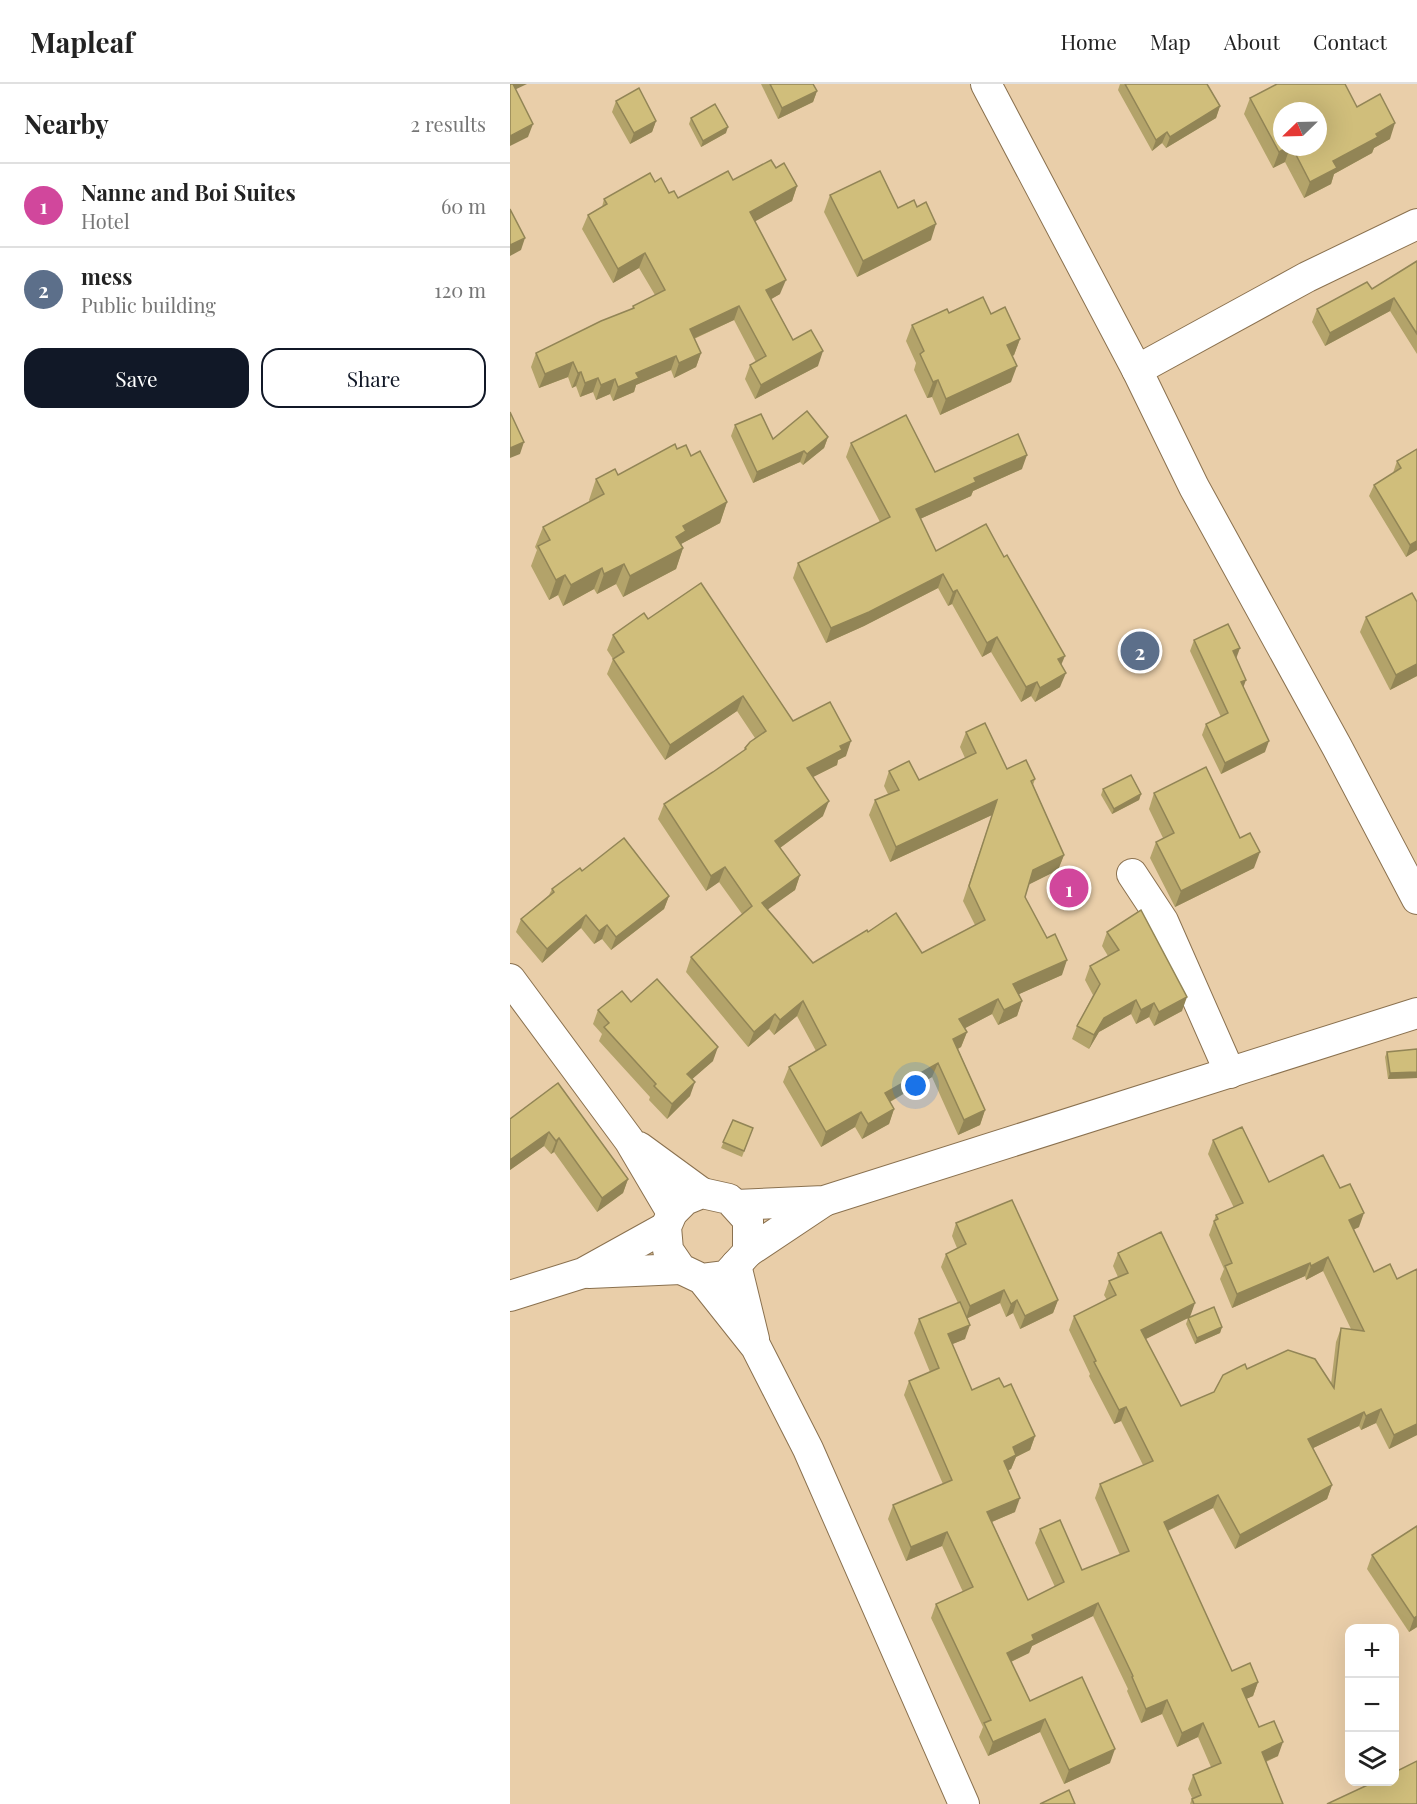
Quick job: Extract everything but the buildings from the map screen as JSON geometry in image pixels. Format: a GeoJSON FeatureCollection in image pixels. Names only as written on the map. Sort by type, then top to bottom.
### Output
{"type":"FeatureCollection","features":[{"type":"Feature","properties":{"kind":"street"},"geometry":{"type":"LineString","coordinates":[[986,84],[1137,370],[1194,487],[1337,747],[1417,899]]}},
{"type":"Feature","properties":{"kind":"street"},"geometry":{"type":"LineString","coordinates":[[1137,370],[1307,277],[1417,224]]}},
{"type":"Feature","properties":{"kind":"street"},"geometry":{"type":"LineString","coordinates":[[1132,874],[1162,921],[1230,1073]]}},
{"type":"Feature","properties":{"kind":"street"},"geometry":{"type":"LineString","coordinates":[[510,979],[629,1140],[669,1220],[668,1250],[756,1347],[808,1449],[964,1804]]}},
{"type":"Feature","properties":{"kind":"street"},"geometry":{"type":"LineString","coordinates":[[736,1205],[824,1201],[1417,1013]]}},
{"type":"Feature","properties":{"kind":"street"},"geometry":{"type":"LineString","coordinates":[[629,1140],[702,1193],[729,1199],[748,1220],[742,1258],[756,1347]]}},
{"type":"Feature","properties":{"kind":"street"},"geometry":{"type":"LineString","coordinates":[[510,1296],[583,1273],[669,1220],[685,1200],[702,1193]]}},
{"type":"Feature","properties":{"kind":"street"},"geometry":{"type":"LineString","coordinates":[[583,1273],[726,1276],[742,1258],[824,1201]]}},
{"type":"Feature","properties":{"kind":"place","name":"mess"},"geometry":{"type":"Point","coordinates":[1140,651]}},
{"type":"Feature","properties":{"kind":"place","name":"Nanne and Boi Suites"},"geometry":{"type":"Point","coordinates":[1069,888]}}]}
